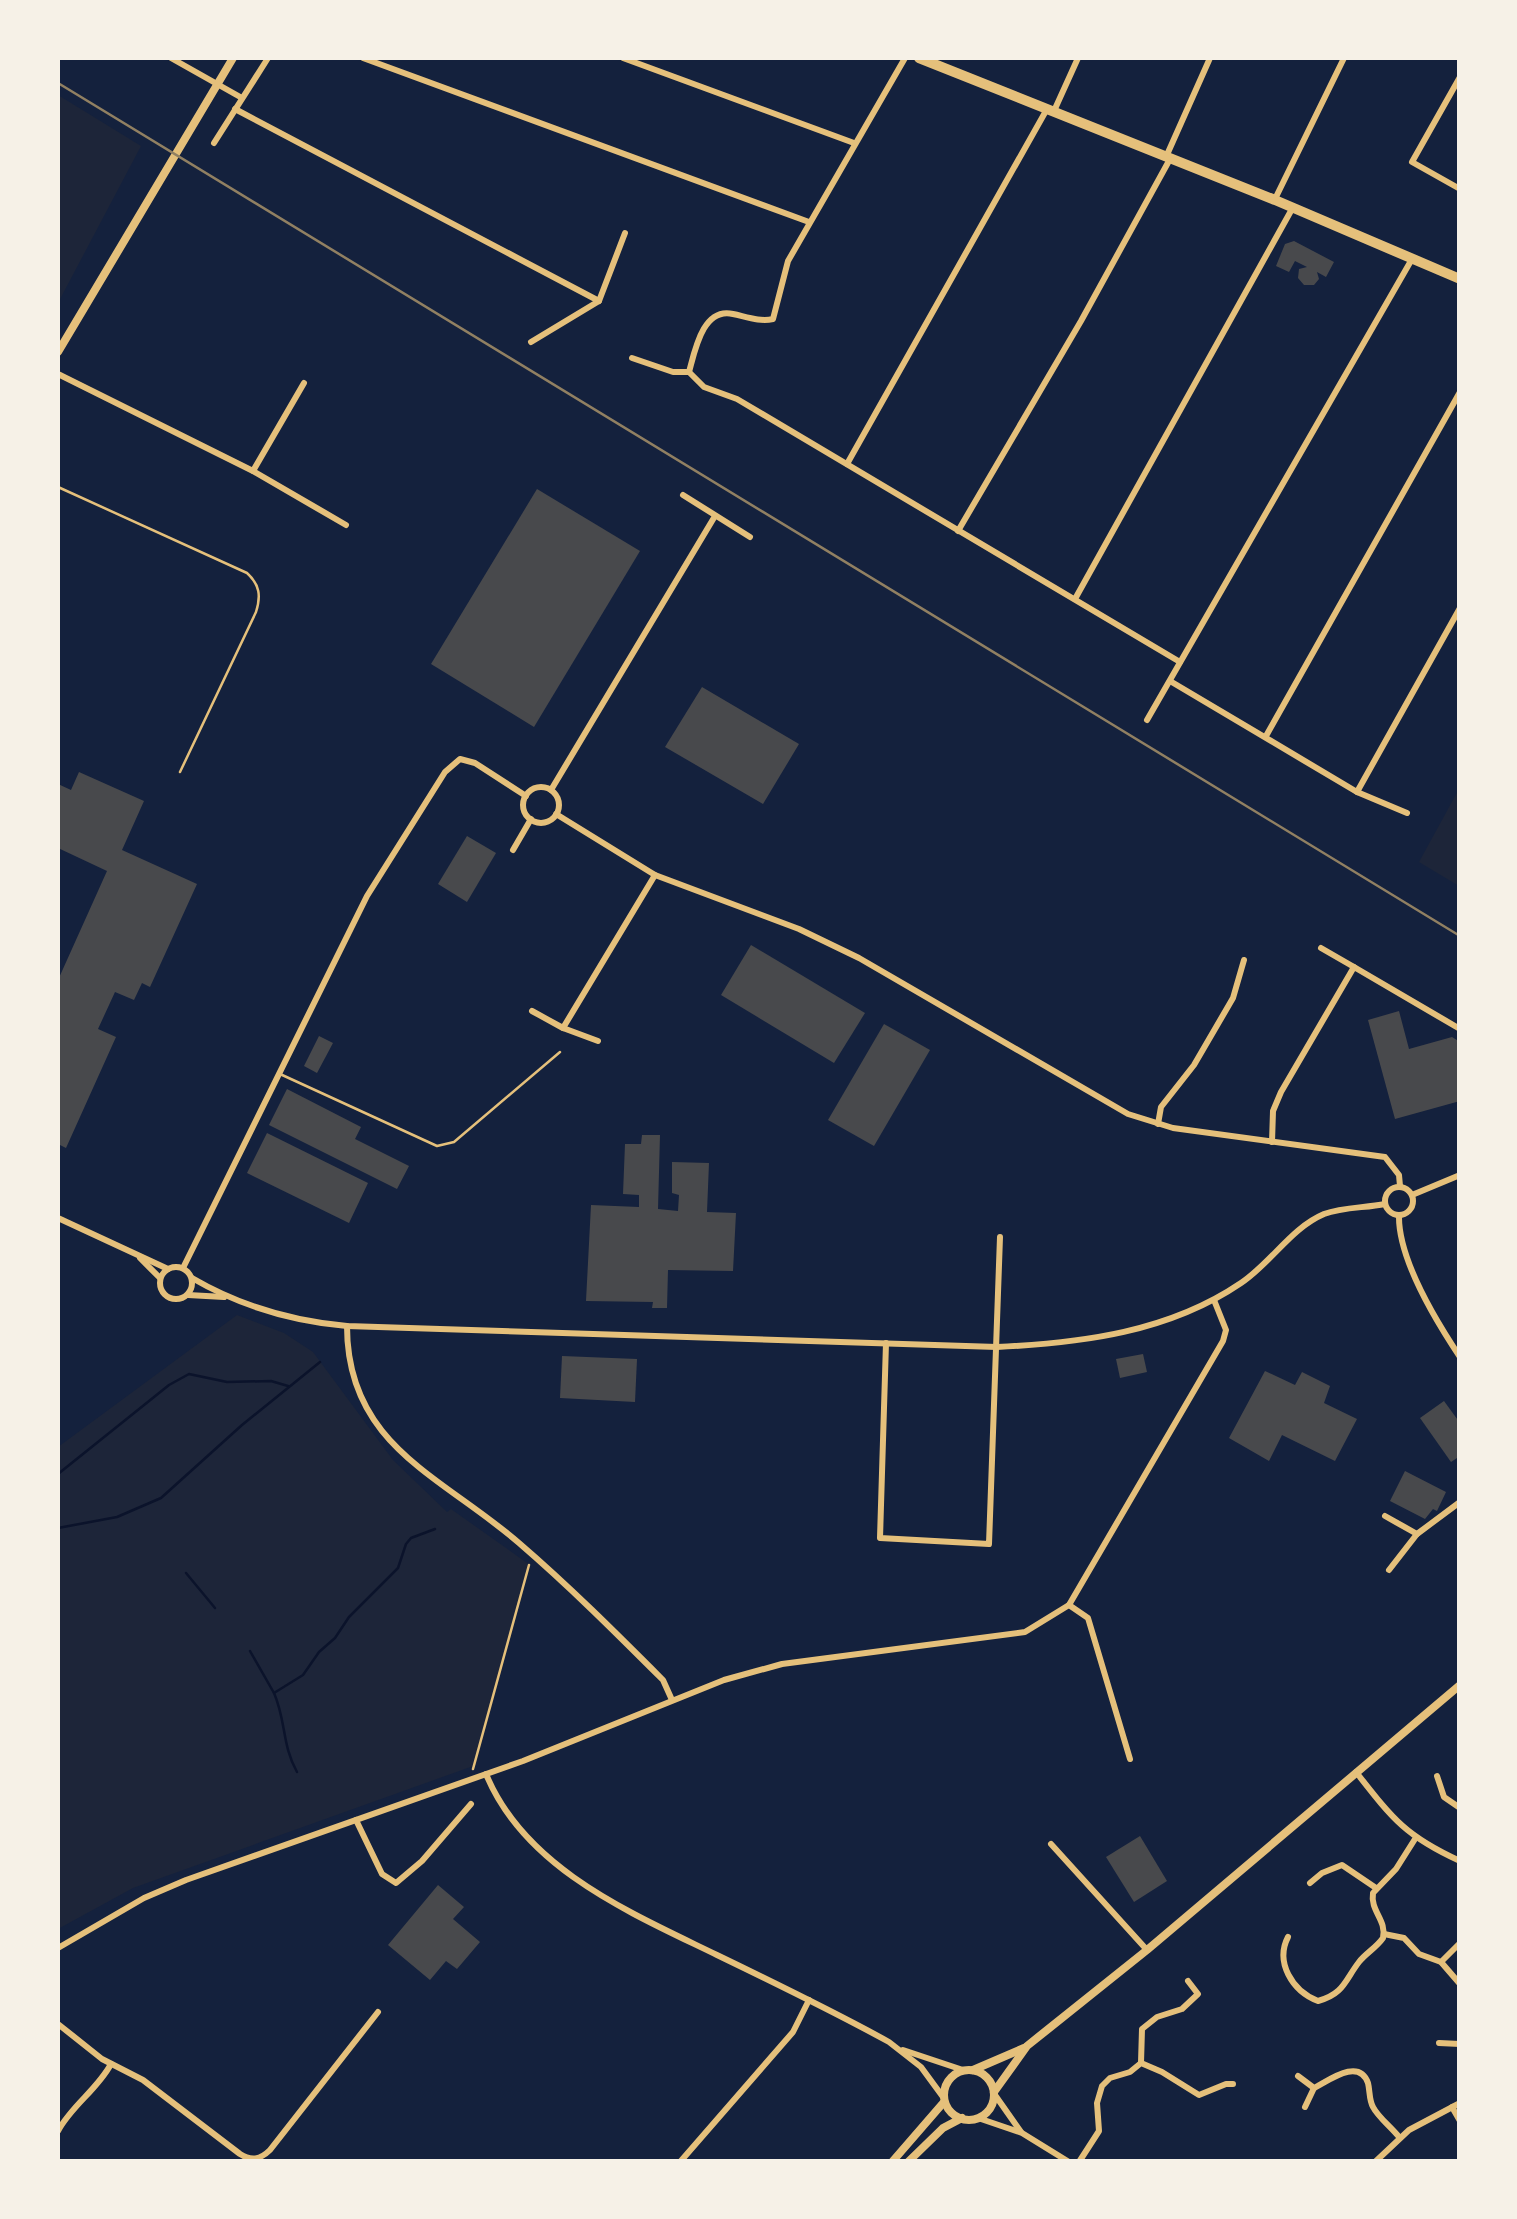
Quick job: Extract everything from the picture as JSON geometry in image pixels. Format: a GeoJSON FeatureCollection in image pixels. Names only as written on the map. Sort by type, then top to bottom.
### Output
{"type":"FeatureCollection","features":[{"type":"Feature","properties":{"kind":"main road"},"geometry":{"type":"LineString","coordinates":[[919,58],[948,62],[1051,110],[1459,276]]}},
{"type":"Feature","properties":{"kind":"street"},"geometry":{"type":"LineString","coordinates":[[171,58],[242,98]]}},
{"type":"Feature","properties":{"kind":"street"},"geometry":{"type":"LineString","coordinates":[[58,352],[232,58]]}},
{"type":"Feature","properties":{"kind":"street"},"geometry":{"type":"LineString","coordinates":[[214,144],[268,58]]}},
{"type":"Feature","properties":{"kind":"street"},"geometry":{"type":"LineString","coordinates":[[363,58],[809,222]]}},
{"type":"Feature","properties":{"kind":"street"},"geometry":{"type":"LineString","coordinates":[[623,58],[854,143]]}},
{"type":"Feature","properties":{"kind":"street"},"geometry":{"type":"LineString","coordinates":[[689,372],[712,317],[726,312],[773,320],[784,270],[905,58]]}},
{"type":"Feature","properties":{"kind":"street"},"geometry":{"type":"LineString","coordinates":[[847,464],[1078,58]]}},
{"type":"Feature","properties":{"kind":"street"},"geometry":{"type":"LineString","coordinates":[[958,532],[1099,289],[1168,158],[1210,58]]}},
{"type":"Feature","properties":{"kind":"street"},"geometry":{"type":"LineString","coordinates":[[1275,200],[1344,58]]}},
{"type":"Feature","properties":{"kind":"street"},"geometry":{"type":"LineString","coordinates":[[1460,76],[1412,162],[1460,189]]}},
{"type":"Feature","properties":{"kind":"street"},"geometry":{"type":"LineString","coordinates":[[235,109],[600,301]]}},
{"type":"Feature","properties":{"kind":"street"},"geometry":{"type":"LineString","coordinates":[[1075,599],[1293,208]]}},
{"type":"Feature","properties":{"kind":"street"},"geometry":{"type":"LineString","coordinates":[[531,342],[600,301],[625,233]]}},
{"type":"Feature","properties":{"kind":"street"},"geometry":{"type":"LineString","coordinates":[[1148,720],[1412,259]]}},
{"type":"Feature","properties":{"kind":"street"},"geometry":{"type":"LineString","coordinates":[[632,358],[672,372],[689,372],[704,386],[738,399],[1180,662]]}},
{"type":"Feature","properties":{"kind":"street"},"geometry":{"type":"LineString","coordinates":[[58,374],[253,472],[346,525]]}},
{"type":"Feature","properties":{"kind":"street"},"geometry":{"type":"LineString","coordinates":[[253,472],[304,384]]}},
{"type":"Feature","properties":{"kind":"street"},"geometry":{"type":"LineString","coordinates":[[1266,736],[1460,392]]}},
{"type":"Feature","properties":{"kind":"street"},"geometry":{"type":"LineString","coordinates":[[683,495],[750,537]]}},
{"type":"Feature","properties":{"kind":"street"},"geometry":{"type":"LineString","coordinates":[[551,790],[714,516]]}},
{"type":"Feature","properties":{"kind":"street"},"geometry":{"type":"LineString","coordinates":[[1357,792],[1460,608]]}},
{"type":"Feature","properties":{"kind":"street"},"geometry":{"type":"LineString","coordinates":[[1170,681],[1357,792],[1407,813]]}},
{"type":"Feature","properties":{"kind":"street"},"geometry":{"type":"LineString","coordinates":[[183,1268],[367,896],[445,772],[460,759],[475,763],[526,796]]}},
{"type":"Feature","properties":{"kind":"street"},"geometry":{"type":"LineString","coordinates":[[535,788],[551,790],[558,800],[556,814],[546,822],[531,819],[524,809],[526,796],[535,788]]}},
{"type":"Feature","properties":{"kind":"street"},"geometry":{"type":"LineString","coordinates":[[556,814],[656,875],[799,930],[859,958],[1103,1102],[1158,1125],[1385,1157],[1400,1175],[1400,1186]]}},
{"type":"Feature","properties":{"kind":"street"},"geometry":{"type":"LineString","coordinates":[[513,850],[531,819]]}},
{"type":"Feature","properties":{"kind":"street"},"geometry":{"type":"LineString","coordinates":[[563,1028],[656,875]]}},
{"type":"Feature","properties":{"kind":"street"},"geometry":{"type":"LineString","coordinates":[[1321,948],[1460,1030]]}},
{"type":"Feature","properties":{"kind":"street"},"geometry":{"type":"LineString","coordinates":[[1158,1125],[1162,1107],[1194,1065],[1233,998],[1244,960]]}},
{"type":"Feature","properties":{"kind":"street"},"geometry":{"type":"LineString","coordinates":[[1272,1142],[1273,1110],[1281,1092],[1354,968]]}},
{"type":"Feature","properties":{"kind":"street"},"geometry":{"type":"LineString","coordinates":[[532,1012],[598,1040]]}},
{"type":"Feature","properties":{"kind":"street"},"geometry":{"type":"LineString","coordinates":[[1412,1195],[1460,1175]]}},
{"type":"Feature","properties":{"kind":"street"},"geometry":{"type":"LineString","coordinates":[[1400,1186],[1412,1195]]}},
{"type":"Feature","properties":{"kind":"street"},"geometry":{"type":"LineString","coordinates":[[1385,1204],[1388,1191],[1400,1186]]}},
{"type":"Feature","properties":{"kind":"street"},"geometry":{"type":"LineString","coordinates":[[1385,1204],[1399,1215],[1410,1210],[1412,1195]]}},
{"type":"Feature","properties":{"kind":"street"},"geometry":{"type":"LineString","coordinates":[[183,1268],[192,1278],[225,1297],[301,1321],[348,1326],[997,1347],[1070,1344],[1140,1328],[1214,1300],[1244,1282],[1315,1219],[1344,1209],[1385,1204]]}},
{"type":"Feature","properties":{"kind":"street"},"geometry":{"type":"LineString","coordinates":[[1399,1215],[1412,1265],[1427,1300],[1460,1357]]}},
{"type":"Feature","properties":{"kind":"street"},"geometry":{"type":"LineString","coordinates":[[58,1218],[168,1269],[183,1268]]}},
{"type":"Feature","properties":{"kind":"street"},"geometry":{"type":"LineString","coordinates":[[886,1343],[880,1538],[989,1544],[1000,1237]]}},
{"type":"Feature","properties":{"kind":"street"},"geometry":{"type":"LineString","coordinates":[[138,1256],[160,1278],[167,1297],[225,1297]]}},
{"type":"Feature","properties":{"kind":"street"},"geometry":{"type":"LineString","coordinates":[[160,1278],[168,1269]]}},
{"type":"Feature","properties":{"kind":"street"},"geometry":{"type":"LineString","coordinates":[[188,1295],[192,1278]]}},
{"type":"Feature","properties":{"kind":"street"},"geometry":{"type":"LineString","coordinates":[[58,1948],[165,1889],[470,1780],[724,1680],[782,1664],[1025,1632],[1069,1605],[1223,1340],[1226,1330],[1214,1300]]}},
{"type":"Feature","properties":{"kind":"street"},"geometry":{"type":"LineString","coordinates":[[348,1326],[352,1376],[363,1404],[380,1428],[419,1468],[532,1554],[663,1680],[672,1700]]}},
{"type":"Feature","properties":{"kind":"street"},"geometry":{"type":"LineString","coordinates":[[1389,1570],[1418,1534],[1460,1502]]}},
{"type":"Feature","properties":{"kind":"street"},"geometry":{"type":"LineString","coordinates":[[1384,1516],[1418,1534]]}},
{"type":"Feature","properties":{"kind":"street"},"geometry":{"type":"LineString","coordinates":[[1069,1605],[1088,1618],[1130,1759]]}},
{"type":"Feature","properties":{"kind":"street"},"geometry":{"type":"LineString","coordinates":[[892,2162],[944,2100],[950,2080],[1027,2046],[1147,1950],[1460,1685]]}},
{"type":"Feature","properties":{"kind":"street"},"geometry":{"type":"LineString","coordinates":[[1356,1771],[1415,1839],[1460,1861]]}},
{"type":"Feature","properties":{"kind":"street"},"geometry":{"type":"LineString","coordinates":[[486,1774],[506,1813],[583,1885],[902,2050],[987,2078],[1022,2133]]}},
{"type":"Feature","properties":{"kind":"street"},"geometry":{"type":"LineString","coordinates":[[1437,1776],[1444,1797],[1460,1808]]}},
{"type":"Feature","properties":{"kind":"street"},"geometry":{"type":"LineString","coordinates":[[356,1820],[382,1874],[396,1882],[422,1861],[471,1804]]}},
{"type":"Feature","properties":{"kind":"street"},"geometry":{"type":"LineString","coordinates":[[1288,1937],[1281,1954],[1288,1975],[1312,1999],[1333,1994],[1350,1980],[1359,1962],[1384,1934],[1384,1924],[1372,1904],[1376,1888],[1396,1869],[1415,1839]]}},
{"type":"Feature","properties":{"kind":"street"},"geometry":{"type":"LineString","coordinates":[[1051,1844],[1147,1950]]}},
{"type":"Feature","properties":{"kind":"street"},"geometry":{"type":"LineString","coordinates":[[1310,1882],[1342,1865],[1376,1888]]}},
{"type":"Feature","properties":{"kind":"street"},"geometry":{"type":"LineString","coordinates":[[1384,1934],[1401,1935],[1419,1954],[1441,1962],[1460,1984]]}},
{"type":"Feature","properties":{"kind":"street"},"geometry":{"type":"LineString","coordinates":[[1441,1962],[1460,1943]]}},
{"type":"Feature","properties":{"kind":"street"},"geometry":{"type":"LineString","coordinates":[[1188,1981],[1198,1994]]}},
{"type":"Feature","properties":{"kind":"street"},"geometry":{"type":"LineString","coordinates":[[1080,2162],[1100,2131],[1097,2103],[1102,2086],[1110,2078],[1136,2069],[1140,2063],[1140,2037],[1146,2024],[1157,2016],[1182,2009],[1208,1986]]}},
{"type":"Feature","properties":{"kind":"street"},"geometry":{"type":"LineString","coordinates":[[680,2162],[793,2032],[808,2000]]}},
{"type":"Feature","properties":{"kind":"street"},"geometry":{"type":"LineString","coordinates":[[58,2024],[111,2064],[144,2080],[240,2154],[257,2159],[270,2150],[378,2012]]}},
{"type":"Feature","properties":{"kind":"street"},"geometry":{"type":"LineString","coordinates":[[1440,2043],[1460,2044]]}},
{"type":"Feature","properties":{"kind":"street"},"geometry":{"type":"LineString","coordinates":[[978,2118],[991,2107],[994,2094],[1027,2046]]}},
{"type":"Feature","properties":{"kind":"street"},"geometry":{"type":"LineString","coordinates":[[902,2050],[921,2068],[950,2112],[1022,2133],[1070,2162]]}},
{"type":"Feature","properties":{"kind":"street"},"geometry":{"type":"LineString","coordinates":[[1140,2063],[1199,2095],[1234,2084]]}},
{"type":"Feature","properties":{"kind":"street"},"geometry":{"type":"LineString","coordinates":[[58,2131],[66,2116],[101,2082],[111,2064]]}},
{"type":"Feature","properties":{"kind":"street"},"geometry":{"type":"LineString","coordinates":[[1305,2107],[1314,2088],[1338,2074],[1362,2074],[1372,2106],[1399,2137]]}},
{"type":"Feature","properties":{"kind":"street"},"geometry":{"type":"LineString","coordinates":[[1298,2076],[1314,2088]]}},
{"type":"Feature","properties":{"kind":"street"},"geometry":{"type":"LineString","coordinates":[[1375,2162],[1399,2137],[1456,2104],[1460,2121]]}},
{"type":"Feature","properties":{"kind":"street"},"geometry":{"type":"LineString","coordinates":[[908,2162],[943,2128],[962,2118]]}},
{"type":"Feature","properties":{"kind":"lane"},"geometry":{"type":"LineString","coordinates":[[58,488],[247,573],[256,581],[260,602],[180,772]]}},
{"type":"Feature","properties":{"kind":"lane"},"geometry":{"type":"LineString","coordinates":[[279,1073],[437,1146],[454,1142],[560,1052]]}},
{"type":"Feature","properties":{"kind":"path"},"geometry":{"type":"LineString","coordinates":[[470,1780],[532,1554]]}},
{"type":"Feature","properties":{"kind":"shaded area"},"geometry":{"type":"Polygon","coordinates":[[[58,95],[141,146],[58,303],[58,95]]]}},
{"type":"Feature","properties":{"kind":"shaded area"},"geometry":{"type":"Polygon","coordinates":[[[1459,789],[1459,886],[1419,862],[1459,789]]]}},
{"type":"Feature","properties":{"kind":"shaded area"},"geometry":{"type":"Polygon","coordinates":[[[237,1315],[284,1333],[313,1352],[393,1460],[447,1512],[451,1509],[530,1565],[476,1765],[133,1888],[58,1929],[58,1447],[237,1315]]]}},
{"type":"Feature","properties":{"kind":"building"},"geometry":{"type":"Polygon","coordinates":[[[1294,241],[1334,262],[1326,277],[1317,272],[1319,279],[1314,285],[1304,285],[1298,278],[1299,269],[1307,267],[1295,261],[1289,272],[1276,266],[1285,244],[1294,241]]]}},
{"type":"Feature","properties":{"kind":"building"},"geometry":{"type":"Polygon","coordinates":[[[537,489],[640,551],[534,727],[431,664],[537,489]]]}},
{"type":"Feature","properties":{"kind":"building"},"geometry":{"type":"Polygon","coordinates":[[[702,687],[799,744],[763,804],[665,747],[702,687]]]}},
{"type":"Feature","properties":{"kind":"building"},"geometry":{"type":"Polygon","coordinates":[[[79,772],[144,801],[122,850],[197,884],[150,987],[142,983],[134,1000],[115,992],[98,1029],[116,1037],[66,1148],[58,1144],[58,980],[107,871],[58,848],[58,784],[71,790],[79,772]]]}},
{"type":"Feature","properties":{"kind":"building"},"geometry":{"type":"Polygon","coordinates":[[[467,836],[496,853],[467,902],[438,884],[467,836]]]}},
{"type":"Feature","properties":{"kind":"building"},"geometry":{"type":"Polygon","coordinates":[[[751,945],[865,1013],[834,1063],[721,995],[751,945]]]}},
{"type":"Feature","properties":{"kind":"building"},"geometry":{"type":"Polygon","coordinates":[[[1399,1011],[1409,1049],[1452,1037],[1460,1042],[1460,1101],[1395,1119],[1368,1020],[1399,1011]]]}},
{"type":"Feature","properties":{"kind":"building"},"geometry":{"type":"Polygon","coordinates":[[[884,1024],[930,1050],[874,1146],[828,1120],[884,1024]]]}},
{"type":"Feature","properties":{"kind":"building"},"geometry":{"type":"Polygon","coordinates":[[[319,1036],[333,1043],[317,1073],[304,1066],[319,1036]]]}},
{"type":"Feature","properties":{"kind":"building"},"geometry":{"type":"Polygon","coordinates":[[[287,1089],[361,1127],[355,1139],[409,1166],[397,1189],[269,1125],[287,1089]]]}},
{"type":"Feature","properties":{"kind":"building"},"geometry":{"type":"Polygon","coordinates":[[[267,1133],[368,1183],[349,1223],[247,1173],[267,1133]]]}},
{"type":"Feature","properties":{"kind":"building"},"geometry":{"type":"Polygon","coordinates":[[[642,1135],[660,1135],[658,1209],[678,1211],[679,1195],[672,1193],[672,1162],[709,1163],[707,1212],[736,1213],[733,1271],[668,1270],[667,1308],[652,1308],[653,1302],[586,1301],[591,1205],[639,1207],[639,1195],[623,1194],[625,1144],[641,1144],[642,1135]]]}},
{"type":"Feature","properties":{"kind":"building"},"geometry":{"type":"Polygon","coordinates":[[[1143,1354],[1147,1372],[1120,1378],[1116,1359],[1143,1354]]]}},
{"type":"Feature","properties":{"kind":"building"},"geometry":{"type":"Polygon","coordinates":[[[562,1356],[637,1359],[635,1402],[560,1398],[562,1356]]]}},
{"type":"Feature","properties":{"kind":"building"},"geometry":{"type":"Polygon","coordinates":[[[1265,1371],[1295,1385],[1302,1372],[1330,1386],[1324,1403],[1357,1419],[1335,1461],[1282,1435],[1269,1461],[1229,1438],[1265,1371]]]}},
{"type":"Feature","properties":{"kind":"building"},"geometry":{"type":"Polygon","coordinates":[[[1444,1401],[1460,1423],[1460,1456],[1451,1462],[1420,1418],[1444,1401]]]}},
{"type":"Feature","properties":{"kind":"building"},"geometry":{"type":"Polygon","coordinates":[[[1405,1471],[1446,1492],[1437,1511],[1433,1509],[1425,1519],[1390,1501],[1405,1471]]]}},
{"type":"Feature","properties":{"kind":"building"},"geometry":{"type":"Polygon","coordinates":[[[1140,1836],[1167,1881],[1134,1902],[1106,1857],[1140,1836]]]}},
{"type":"Feature","properties":{"kind":"building"},"geometry":{"type":"Polygon","coordinates":[[[438,1885],[464,1907],[453,1919],[480,1942],[457,1969],[446,1961],[430,1980],[388,1945],[438,1885]]]}},
{"type":"Feature","properties":{"kind":"waterway"},"geometry":{"type":"LineString","coordinates":[[58,1528],[117,1517],[161,1498],[320,1362]]}},
{"type":"Feature","properties":{"kind":"waterway"},"geometry":{"type":"LineString","coordinates":[[58,1474],[169,1385],[189,1374],[227,1382],[271,1381],[288,1386]]}},
{"type":"Feature","properties":{"kind":"waterway"},"geometry":{"type":"LineString","coordinates":[[297,1772],[274,1693],[303,1675],[349,1617],[398,1568],[411,1538],[435,1529]]}},
{"type":"Feature","properties":{"kind":"waterway"},"geometry":{"type":"LineString","coordinates":[[186,1573],[215,1608]]}},
{"type":"Feature","properties":{"kind":"waterway"},"geometry":{"type":"LineString","coordinates":[[250,1651],[274,1693]]}},
{"type":"Feature","properties":{"kind":"railway"},"geometry":{"type":"LineString","coordinates":[[58,83],[1460,936]]}}]}
